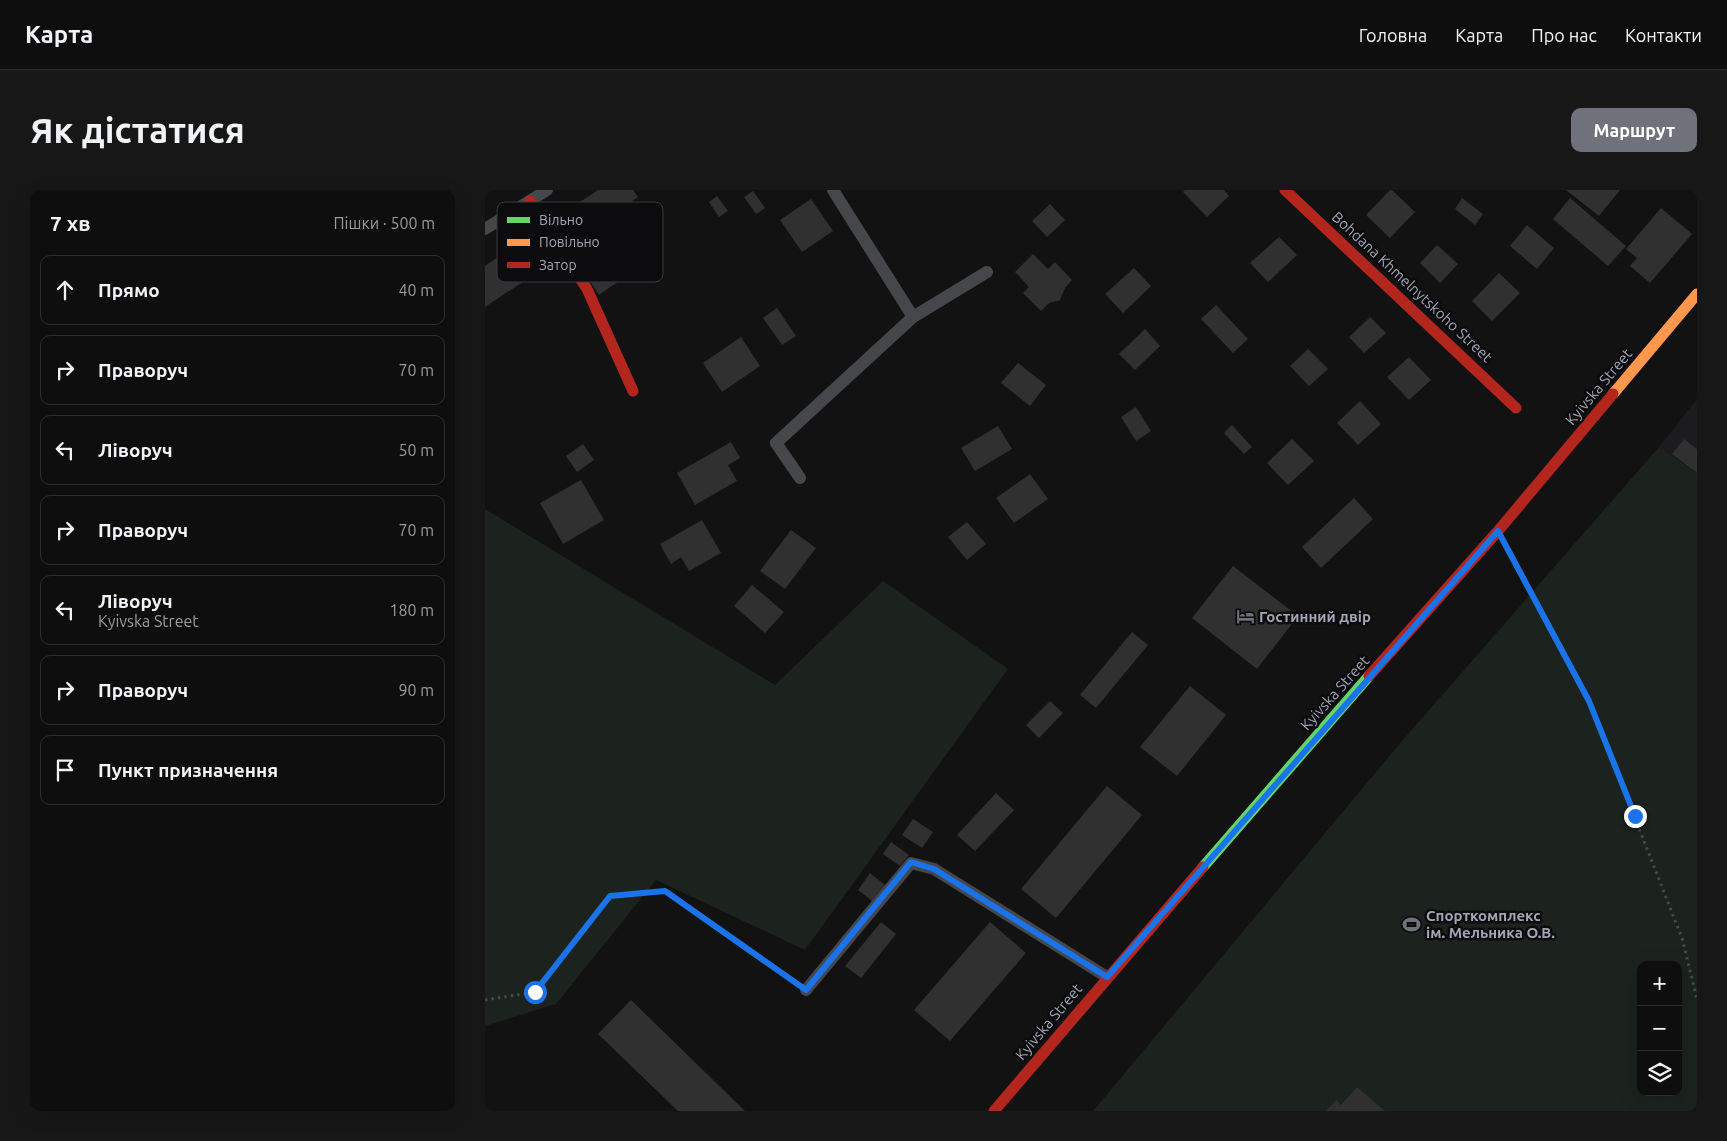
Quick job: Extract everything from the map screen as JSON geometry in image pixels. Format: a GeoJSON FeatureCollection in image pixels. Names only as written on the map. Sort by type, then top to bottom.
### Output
{"type":"FeatureCollection","features":[{"type":"Feature","properties":{"kind":"main road","name":"Bohdana Khmelnytskoho Street"},"geometry":{"type":"LineString","coordinates":[[1285,190],[1516,408]]}},
{"type":"Feature","properties":{"kind":"main road"},"geometry":{"type":"LineString","coordinates":[[582,282],[633,391]]}},
{"type":"Feature","properties":{"kind":"main road","name":"Kyivska Street"},"geometry":{"type":"LineString","coordinates":[[994,1111],[1107,977],[1498,531],[1697,294]]}},
{"type":"Feature","properties":{"kind":"lane"},"geometry":{"type":"LineString","coordinates":[[530,201],[547,190]]}},
{"type":"Feature","properties":{"kind":"lane"},"geometry":{"type":"LineString","coordinates":[[833,190],[913,317]]}},
{"type":"Feature","properties":{"kind":"lane"},"geometry":{"type":"LineString","coordinates":[[485,229],[497,222]]}},
{"type":"Feature","properties":{"kind":"lane"},"geometry":{"type":"LineString","coordinates":[[799,478],[777,443],[913,317],[987,272]]}},
{"type":"Feature","properties":{"kind":"lane"},"geometry":{"type":"LineString","coordinates":[[806,990],[911,862],[934,869],[1107,977]]}},
{"type":"Feature","properties":{"kind":"path"},"geometry":{"type":"LineString","coordinates":[[1498,531],[1589,701],[1682,938],[1697,999]]}},
{"type":"Feature","properties":{"kind":"path"},"geometry":{"type":"LineString","coordinates":[[485,1000],[535,992],[610,896],[665,891],[806,990]]}},
{"type":"Feature","properties":{"kind":"shaded area"},"geometry":{"type":"Polygon","coordinates":[[[1697,399],[1697,473],[1659,447],[1697,399]]]}},
{"type":"Feature","properties":{"kind":"shaded area"},"geometry":{"type":"Polygon","coordinates":[[[1659,447],[1697,473],[1697,1111],[1093,1111],[1402,741],[1659,447]]]}},
{"type":"Feature","properties":{"kind":"shaded area"},"geometry":{"type":"Polygon","coordinates":[[[485,509],[775,685],[883,581],[1008,669],[805,950],[656,880],[556,1004],[485,1026],[485,509]]]}},
{"type":"Feature","properties":{"kind":"building"},"geometry":{"type":"Polygon","coordinates":[[[598,190],[633,190],[638,197],[631,202],[580,202],[598,190]]]}},
{"type":"Feature","properties":{"kind":"building"},"geometry":{"type":"Polygon","coordinates":[[[1185,190],[1224,190],[1229,196],[1207,217],[1183,192],[1185,190]]]}},
{"type":"Feature","properties":{"kind":"building"},"geometry":{"type":"Polygon","coordinates":[[[1390,190],[1415,212],[1390,238],[1366,215],[1390,190]]]}},
{"type":"Feature","properties":{"kind":"building"},"geometry":{"type":"Polygon","coordinates":[[[1566,190],[1620,190],[1599,216],[1566,190]]]}},
{"type":"Feature","properties":{"kind":"building"},"geometry":{"type":"Polygon","coordinates":[[[753,191],[765,208],[756,214],[744,197],[753,191]]]}},
{"type":"Feature","properties":{"kind":"building"},"geometry":{"type":"Polygon","coordinates":[[[717,196],[728,211],[719,217],[709,202],[717,196]]]}},
{"type":"Feature","properties":{"kind":"building"},"geometry":{"type":"Polygon","coordinates":[[[1462,198],[1483,214],[1475,225],[1455,209],[1462,198]]]}},
{"type":"Feature","properties":{"kind":"building"},"geometry":{"type":"Polygon","coordinates":[[[1570,198],[1626,246],[1608,266],[1553,219],[1570,198]]]}},
{"type":"Feature","properties":{"kind":"building"},"geometry":{"type":"Polygon","coordinates":[[[811,199],[833,231],[802,252],[780,220],[811,199]]]}},
{"type":"Feature","properties":{"kind":"building"},"geometry":{"type":"Polygon","coordinates":[[[1050,204],[1065,220],[1047,237],[1032,221],[1050,204]]]}},
{"type":"Feature","properties":{"kind":"building"},"geometry":{"type":"Polygon","coordinates":[[[1661,208],[1692,234],[1650,283],[1630,266],[1637,258],[1626,249],[1661,208]]]}},
{"type":"Feature","properties":{"kind":"building"},"geometry":{"type":"Polygon","coordinates":[[[1527,225],[1554,248],[1537,269],[1510,246],[1527,225]]]}},
{"type":"Feature","properties":{"kind":"building"},"geometry":{"type":"Polygon","coordinates":[[[1279,237],[1297,255],[1268,282],[1250,263],[1279,237]]]}},
{"type":"Feature","properties":{"kind":"building"},"geometry":{"type":"Polygon","coordinates":[[[1437,245],[1458,264],[1440,283],[1420,263],[1437,245]]]}},
{"type":"Feature","properties":{"kind":"building"},"geometry":{"type":"Polygon","coordinates":[[[1033,254],[1048,269],[1055,262],[1072,280],[1065,288],[1060,300],[1049,303],[1041,311],[1023,293],[1029,287],[1015,272],[1033,254]]]}},
{"type":"Feature","properties":{"kind":"building"},"geometry":{"type":"Polygon","coordinates":[[[497,258],[497,282],[522,282],[485,307],[485,266],[497,258]]]}},
{"type":"Feature","properties":{"kind":"building"},"geometry":{"type":"Polygon","coordinates":[[[1134,268],[1151,286],[1123,313],[1105,294],[1134,268]]]}},
{"type":"Feature","properties":{"kind":"building"},"geometry":{"type":"Polygon","coordinates":[[[1499,273],[1520,293],[1492,321],[1472,301],[1499,273]]]}},
{"type":"Feature","properties":{"kind":"building"},"geometry":{"type":"Polygon","coordinates":[[[592,282],[618,282],[599,295],[591,283],[592,282]]]}},
{"type":"Feature","properties":{"kind":"building"},"geometry":{"type":"Polygon","coordinates":[[[1216,305],[1248,339],[1233,353],[1201,319],[1216,305]]]}},
{"type":"Feature","properties":{"kind":"building"},"geometry":{"type":"Polygon","coordinates":[[[777,308],[796,336],[782,345],[763,318],[777,308]]]}},
{"type":"Feature","properties":{"kind":"building"},"geometry":{"type":"Polygon","coordinates":[[[1370,317],[1386,333],[1364,353],[1349,337],[1370,317]]]}},
{"type":"Feature","properties":{"kind":"building"},"geometry":{"type":"Polygon","coordinates":[[[1145,329],[1160,346],[1135,370],[1119,354],[1145,329]]]}},
{"type":"Feature","properties":{"kind":"building"},"geometry":{"type":"Polygon","coordinates":[[[741,337],[760,366],[722,392],[703,363],[741,337]]]}},
{"type":"Feature","properties":{"kind":"building"},"geometry":{"type":"Polygon","coordinates":[[[1308,349],[1328,369],[1309,386],[1290,366],[1308,349]]]}},
{"type":"Feature","properties":{"kind":"building"},"geometry":{"type":"Polygon","coordinates":[[[1409,357],[1431,380],[1409,400],[1387,377],[1409,357]]]}},
{"type":"Feature","properties":{"kind":"building"},"geometry":{"type":"Polygon","coordinates":[[[1018,363],[1046,385],[1030,406],[1001,383],[1018,363]]]}},
{"type":"Feature","properties":{"kind":"building"},"geometry":{"type":"Polygon","coordinates":[[[1360,401],[1381,424],[1358,445],[1337,423],[1360,401]]]}},
{"type":"Feature","properties":{"kind":"building"},"geometry":{"type":"Polygon","coordinates":[[[1136,407],[1151,431],[1136,441],[1121,417],[1136,407]]]}},
{"type":"Feature","properties":{"kind":"building"},"geometry":{"type":"Polygon","coordinates":[[[1232,425],[1252,447],[1244,454],[1224,433],[1232,425]]]}},
{"type":"Feature","properties":{"kind":"building"},"geometry":{"type":"Polygon","coordinates":[[[998,426],[1012,449],[975,471],[961,448],[998,426]]]}},
{"type":"Feature","properties":{"kind":"building"},"geometry":{"type":"Polygon","coordinates":[[[1292,439],[1314,461],[1288,485],[1267,463],[1292,439]]]}},
{"type":"Feature","properties":{"kind":"building"},"geometry":{"type":"Polygon","coordinates":[[[1684,439],[1697,449],[1697,473],[1672,454],[1684,439]]]}},
{"type":"Feature","properties":{"kind":"building"},"geometry":{"type":"Polygon","coordinates":[[[731,442],[740,458],[728,465],[737,481],[695,505],[677,473],[731,442]]]}},
{"type":"Feature","properties":{"kind":"building"},"geometry":{"type":"Polygon","coordinates":[[[583,444],[594,460],[577,472],[566,456],[583,444]]]}},
{"type":"Feature","properties":{"kind":"building"},"geometry":{"type":"Polygon","coordinates":[[[1030,474],[1048,499],[1014,523],[996,498],[1030,474]]]}},
{"type":"Feature","properties":{"kind":"building"},"geometry":{"type":"Polygon","coordinates":[[[581,480],[604,520],[563,544],[540,503],[581,480]]]}},
{"type":"Feature","properties":{"kind":"building"},"geometry":{"type":"Polygon","coordinates":[[[1354,498],[1373,519],[1321,568],[1302,547],[1354,498]]]}},
{"type":"Feature","properties":{"kind":"building"},"geometry":{"type":"Polygon","coordinates":[[[702,520],[721,553],[689,571],[681,557],[671,564],[660,544],[702,520]]]}},
{"type":"Feature","properties":{"kind":"building"},"geometry":{"type":"Polygon","coordinates":[[[967,522],[986,544],[967,560],[948,537],[967,522]]]}},
{"type":"Feature","properties":{"kind":"building"},"geometry":{"type":"Polygon","coordinates":[[[791,530],[816,548],[785,589],[760,571],[791,530]]]}},
{"type":"Feature","properties":{"kind":"building","name":"Гостинний двір"},"geometry":{"type":"Polygon","coordinates":[[[1233,566],[1298,616],[1257,669],[1192,618],[1233,566]]]}},
{"type":"Feature","properties":{"kind":"building"},"geometry":{"type":"Polygon","coordinates":[[[752,585],[784,612],[765,633],[734,606],[752,585]]]}},
{"type":"Feature","properties":{"kind":"building"},"geometry":{"type":"Polygon","coordinates":[[[1132,632],[1148,645],[1096,708],[1080,695],[1132,632]]]}},
{"type":"Feature","properties":{"kind":"building"},"geometry":{"type":"Polygon","coordinates":[[[1190,686],[1226,715],[1177,776],[1140,747],[1190,686]]]}},
{"type":"Feature","properties":{"kind":"building"},"geometry":{"type":"Polygon","coordinates":[[[1050,701],[1063,713],[1039,738],[1026,725],[1050,701]]]}},
{"type":"Feature","properties":{"kind":"building"},"geometry":{"type":"Polygon","coordinates":[[[1107,786],[1142,815],[1056,918],[1021,889],[1107,786]]]}},
{"type":"Feature","properties":{"kind":"building"},"geometry":{"type":"Polygon","coordinates":[[[996,793],[1014,810],[975,851],[957,835],[996,793]]]}},
{"type":"Feature","properties":{"kind":"building"},"geometry":{"type":"Polygon","coordinates":[[[913,819],[933,832],[922,848],[902,835],[913,819]]]}},
{"type":"Feature","properties":{"kind":"building"},"geometry":{"type":"Polygon","coordinates":[[[891,842],[909,855],[900,866],[883,854],[891,842]]]}},
{"type":"Feature","properties":{"kind":"building"},"geometry":{"type":"Polygon","coordinates":[[[870,873],[885,885],[872,901],[858,890],[870,873]]]}},
{"type":"Feature","properties":{"kind":"building"},"geometry":{"type":"Polygon","coordinates":[[[881,922],[896,934],[861,978],[845,966],[881,922]]]}},
{"type":"Feature","properties":{"kind":"building"},"geometry":{"type":"Polygon","coordinates":[[[990,922],[1026,953],[950,1041],[914,1010],[990,922]]]}},
{"type":"Feature","properties":{"kind":"building"},"geometry":{"type":"Polygon","coordinates":[[[631,1000],[745,1111],[678,1111],[598,1034],[631,1000]]]}},
{"type":"Feature","properties":{"kind":"building"},"geometry":{"type":"Polygon","coordinates":[[[1357,1087],[1385,1111],[1326,1111],[1336,1100],[1341,1105],[1357,1087]]]}},
{"type":"Feature","properties":{"kind":"traffic: fast"},"geometry":{"type":"LineString","coordinates":[[1203,867],[1369,676]]}},
{"type":"Feature","properties":{"kind":"traffic: slow"},"geometry":{"type":"LineString","coordinates":[[1613,394],[1697,294]]}},
{"type":"Feature","properties":{"kind":"traffic: jam"},"geometry":{"type":"LineString","coordinates":[[1285,190],[1516,408]]}},
{"type":"Feature","properties":{"kind":"traffic: jam"},"geometry":{"type":"LineString","coordinates":[[582,282],[633,391]]}},
{"type":"Feature","properties":{"kind":"traffic: jam"},"geometry":{"type":"LineString","coordinates":[[1369,676],[1498,531],[1613,394]]}},
{"type":"Feature","properties":{"kind":"traffic: jam"},"geometry":{"type":"LineString","coordinates":[[994,1111],[1203,867]]}},
{"type":"Feature","properties":{"kind":"place","name":"Гостинний двір"},"geometry":{"type":"Point","coordinates":[1245,617]}},
{"type":"Feature","properties":{"kind":"place","name":"Спорткомплекс ім. Мельника О.В."},"geometry":{"type":"Point","coordinates":[1412,925]}},
{"type":"Feature","properties":{"kind":"route"},"geometry":{"type":"LineString","coordinates":[[535,992],[610,896],[665,891],[806,990],[911,862],[934,869],[1107,977],[1498,531],[1589,701],[1635,816]]}}]}
